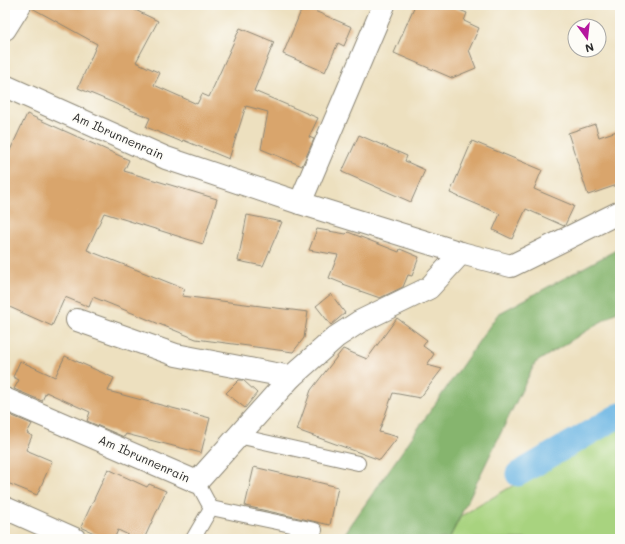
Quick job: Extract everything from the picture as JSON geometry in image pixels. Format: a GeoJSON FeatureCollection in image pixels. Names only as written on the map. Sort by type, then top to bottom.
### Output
{"type":"FeatureCollection","features":[{"type":"Feature","properties":{"kind":"street"},"geometry":{"type":"LineString","coordinates":[[5,29],[20,5]]}},
{"type":"Feature","properties":{"kind":"street"},"geometry":{"type":"LineString","coordinates":[[300,203],[384,5]]}},
{"type":"Feature","properties":{"kind":"street","name":"Am Ibrunnenrain"},"geometry":{"type":"LineString","coordinates":[[5,86],[166,158],[300,203],[461,253],[511,266],[620,212]]}},
{"type":"Feature","properties":{"kind":"street","name":"Am Ibrunnenrain"},"geometry":{"type":"LineString","coordinates":[[5,399],[197,482],[291,376],[336,337],[359,322],[429,288],[461,253]]}},
{"type":"Feature","properties":{"kind":"street"},"geometry":{"type":"LineString","coordinates":[[78,320],[176,355],[291,376]]}},
{"type":"Feature","properties":{"kind":"street"},"geometry":{"type":"LineString","coordinates":[[5,508],[75,539]]}},
{"type":"Feature","properties":{"kind":"lane"},"geometry":{"type":"LineString","coordinates":[[238,436],[358,463]]}},
{"type":"Feature","properties":{"kind":"lane"},"geometry":{"type":"LineString","coordinates":[[197,482],[211,508],[315,530]]}},
{"type":"Feature","properties":{"kind":"lane"},"geometry":{"type":"LineString","coordinates":[[193,539],[211,508]]}},
{"type":"Feature","properties":{"kind":"green space"},"geometry":{"type":"Polygon","coordinates":[[[620,248],[620,310],[535,363],[449,539],[341,539],[498,314],[620,248]]]}},
{"type":"Feature","properties":{"kind":"green space"},"geometry":{"type":"Polygon","coordinates":[[[620,423],[620,539],[449,539],[461,516],[620,423]]]}},
{"type":"Feature","properties":{"kind":"building"},"geometry":{"type":"Polygon","coordinates":[[[32,5],[125,5],[158,21],[136,62],[160,73],[154,85],[197,104],[202,94],[209,97],[240,28],[274,42],[254,91],[318,118],[309,137],[314,139],[302,166],[261,149],[268,112],[246,106],[229,159],[146,127],[150,118],[78,88],[97,44],[32,8],[32,5]]]}},
{"type":"Feature","properties":{"kind":"building"},"geometry":{"type":"Polygon","coordinates":[[[415,5],[447,5],[467,13],[464,21],[479,28],[469,50],[476,68],[452,78],[394,53],[415,5]]]}},
{"type":"Feature","properties":{"kind":"building"},"geometry":{"type":"Polygon","coordinates":[[[303,6],[352,27],[344,46],[338,43],[325,72],[283,54],[303,6]]]}},
{"type":"Feature","properties":{"kind":"building"},"geometry":{"type":"Polygon","coordinates":[[[27,114],[129,160],[124,171],[217,199],[203,244],[104,213],[87,250],[185,289],[182,296],[308,312],[304,338],[293,352],[196,339],[93,297],[89,307],[65,297],[52,326],[5,305],[5,161],[27,114]]]}},
{"type":"Feature","properties":{"kind":"building"},"geometry":{"type":"Polygon","coordinates":[[[595,124],[599,137],[620,130],[620,184],[588,195],[568,133],[595,124]]]}},
{"type":"Feature","properties":{"kind":"building"},"geometry":{"type":"Polygon","coordinates":[[[359,135],[407,156],[405,161],[425,170],[411,202],[342,172],[359,135]]]}},
{"type":"Feature","properties":{"kind":"building"},"geometry":{"type":"Polygon","coordinates":[[[472,141],[542,170],[534,189],[574,206],[565,225],[564,226],[526,209],[512,239],[493,230],[500,214],[450,193],[472,141]]]}},
{"type":"Feature","properties":{"kind":"building"},"geometry":{"type":"Polygon","coordinates":[[[247,215],[282,222],[263,266],[238,261],[247,215]]]}},
{"type":"Feature","properties":{"kind":"building"},"geometry":{"type":"Polygon","coordinates":[[[317,229],[346,234],[348,232],[399,252],[400,249],[419,257],[412,276],[408,275],[403,287],[380,298],[343,285],[344,284],[329,278],[338,255],[309,250],[317,229]]]}},
{"type":"Feature","properties":{"kind":"building"},"geometry":{"type":"Polygon","coordinates":[[[331,294],[345,313],[331,325],[316,306],[331,294]]]}},
{"type":"Feature","properties":{"kind":"building"},"geometry":{"type":"Polygon","coordinates":[[[397,318],[427,340],[423,346],[434,354],[427,365],[442,369],[420,398],[393,393],[379,432],[398,437],[380,460],[297,430],[311,390],[343,349],[367,359],[397,318]]]}},
{"type":"Feature","properties":{"kind":"building"},"geometry":{"type":"Polygon","coordinates":[[[65,356],[114,378],[108,391],[210,418],[201,453],[126,434],[124,437],[87,421],[90,412],[46,392],[42,401],[14,389],[19,380],[13,377],[20,361],[55,377],[65,356]]]}},
{"type":"Feature","properties":{"kind":"building"},"geometry":{"type":"Polygon","coordinates":[[[239,380],[243,380],[257,393],[245,408],[226,393],[239,380]]]}},
{"type":"Feature","properties":{"kind":"building"},"geometry":{"type":"Polygon","coordinates":[[[5,413],[32,424],[27,433],[32,436],[26,450],[52,461],[37,495],[5,482],[5,413]]]}},
{"type":"Feature","properties":{"kind":"building"},"geometry":{"type":"Polygon","coordinates":[[[254,467],[338,487],[330,525],[245,506],[254,467]]]}},
{"type":"Feature","properties":{"kind":"building"},"geometry":{"type":"Polygon","coordinates":[[[108,469],[147,487],[149,484],[166,491],[144,539],[137,539],[118,530],[114,539],[107,539],[81,527],[108,469]]]}},
{"type":"Feature","properties":{"kind":"waterway"},"geometry":{"type":"LineString","coordinates":[[518,474],[620,415]]}}]}
